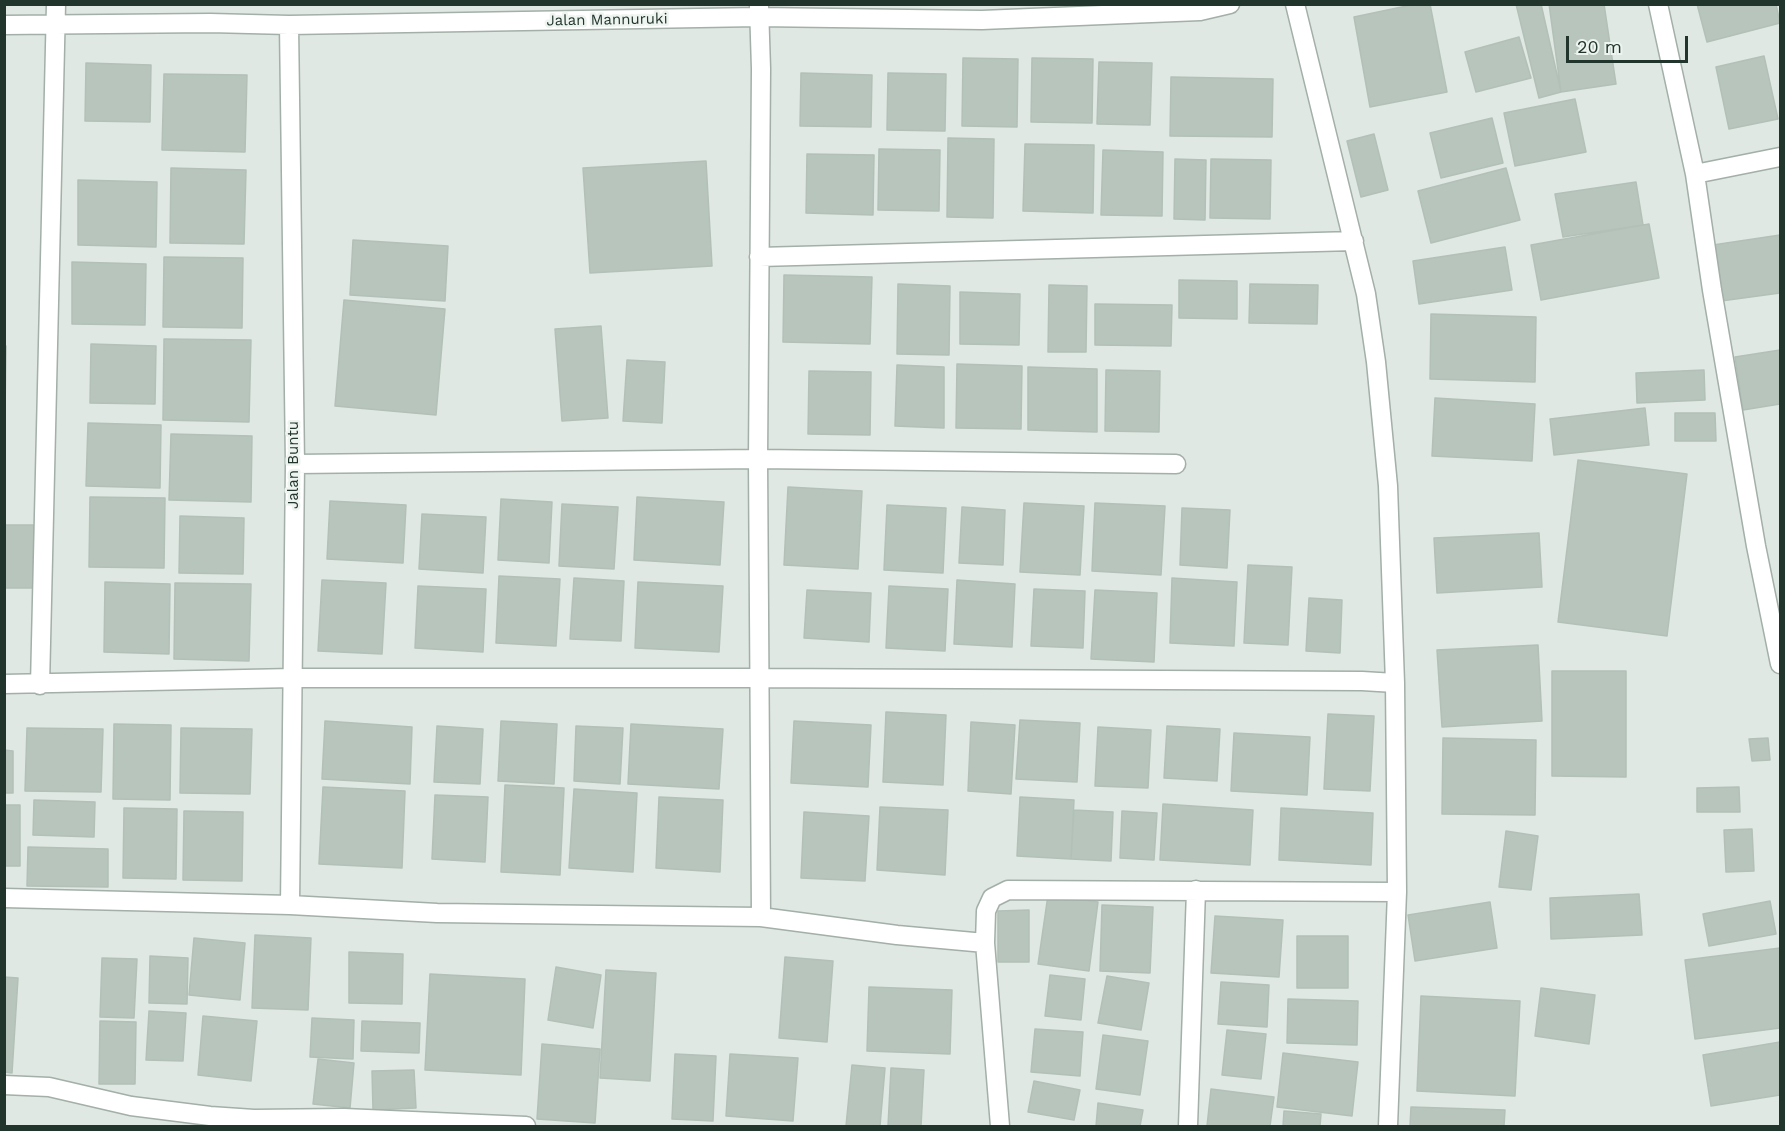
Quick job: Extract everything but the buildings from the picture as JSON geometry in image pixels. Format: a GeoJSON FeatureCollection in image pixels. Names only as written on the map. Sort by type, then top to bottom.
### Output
{"type":"FeatureCollection","features":[{"type":"Feature","properties":{"kind":"street"},"geometry":{"type":"LineString","coordinates":[[40,684],[56,4]]}},
{"type":"Feature","properties":{"kind":"street","name":"Jalan Mannuruki"},"geometry":{"type":"LineString","coordinates":[[4,25],[210,23],[289,25],[758,11],[1200,11],[1230,4]]}},
{"type":"Feature","properties":{"kind":"street"},"geometry":{"type":"LineString","coordinates":[[1295,4],[1366,294],[1376,362],[1388,486],[1395,683],[1397,892],[1388,1126]]}},
{"type":"Feature","properties":{"kind":"street"},"geometry":{"type":"LineString","coordinates":[[1658,4],[1695,174],[1712,290],[1754,534],[1780,664]]}},
{"type":"Feature","properties":{"kind":"street"},"geometry":{"type":"LineString","coordinates":[[758,11],[761,69],[758,459],[761,917]]}},
{"type":"Feature","properties":{"kind":"street","name":"Jalan Buntu"},"geometry":{"type":"LineString","coordinates":[[289,25],[295,464],[290,905]]}},
{"type":"Feature","properties":{"kind":"street"},"geometry":{"type":"LineString","coordinates":[[1695,174],[1780,157]]}},
{"type":"Feature","properties":{"kind":"street"},"geometry":{"type":"LineString","coordinates":[[759,257],[1354,241]]}},
{"type":"Feature","properties":{"kind":"street"},"geometry":{"type":"LineString","coordinates":[[295,464],[758,459],[1176,464]]}},
{"type":"Feature","properties":{"kind":"street"},"geometry":{"type":"LineString","coordinates":[[4,684],[293,678],[760,678],[1395,683]]}},
{"type":"Feature","properties":{"kind":"street"},"geometry":{"type":"LineString","coordinates":[[1000,1126],[985,943],[986,911],[992,898],[1008,890],[1397,892]]}},
{"type":"Feature","properties":{"kind":"street"},"geometry":{"type":"LineString","coordinates":[[1188,1126],[1196,890]]}},
{"type":"Feature","properties":{"kind":"street"},"geometry":{"type":"LineString","coordinates":[[4,898],[290,905],[436,913],[761,917],[897,935],[985,943]]}},
{"type":"Feature","properties":{"kind":"street"},"geometry":{"type":"LineString","coordinates":[[4,1085],[49,1087],[130,1106],[210,1116],[255,1119],[344,1118],[526,1126]]}}]}
